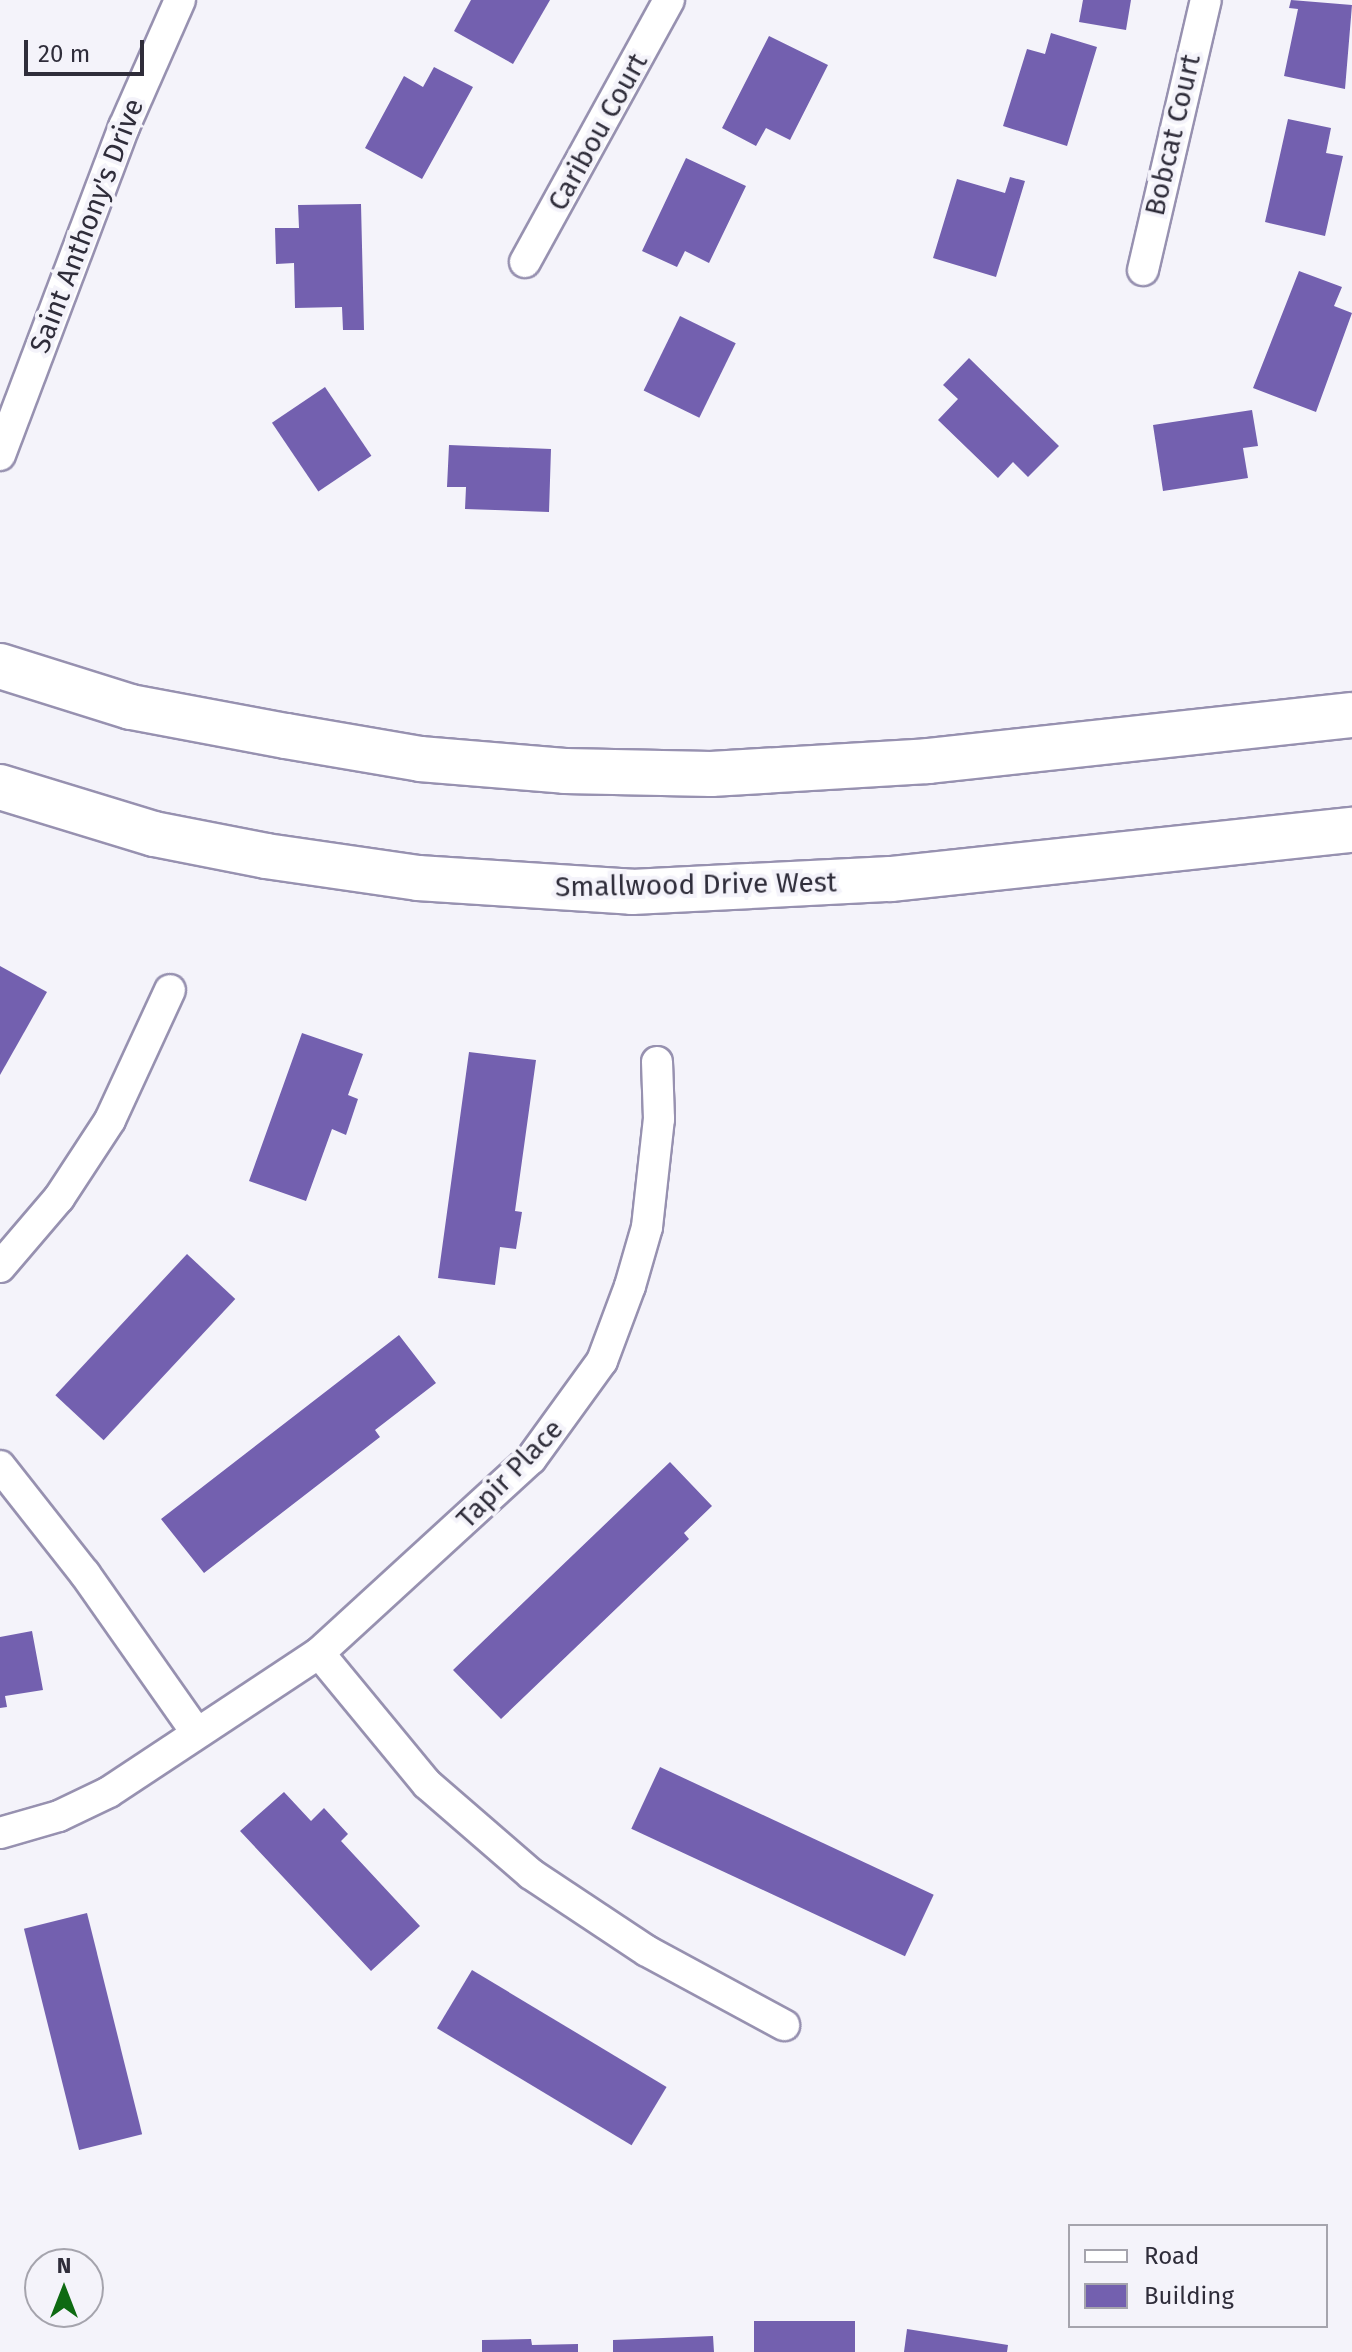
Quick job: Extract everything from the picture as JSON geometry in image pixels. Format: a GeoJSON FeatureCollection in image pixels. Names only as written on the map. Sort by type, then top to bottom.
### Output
{"type":"FeatureCollection","features":[{"type":"Feature","properties":{"kind":"street","name":"Saint Anthony's Drive"},"geometry":{"type":"LineString","coordinates":[[0,455],[124,127],[180,0]]}},
{"type":"Feature","properties":{"kind":"street","name":"Caribou Court"},"geometry":{"type":"LineString","coordinates":[[525,262],[669,0]]}},
{"type":"Feature","properties":{"kind":"street","name":"Bobcat Court"},"geometry":{"type":"LineString","coordinates":[[1143,270],[1206,0]]}},
{"type":"Feature","properties":{"kind":"street"},"geometry":{"type":"LineString","coordinates":[[0,666],[131,707],[286,736],[420,759],[565,771],[711,774],[928,761],[1352,715]]}},
{"type":"Feature","properties":{"kind":"street","name":"Smallwood Drive West"},"geometry":{"type":"LineString","coordinates":[[0,787],[154,834],[266,856],[418,878],[632,892],[891,879],[1352,830]]}},
{"type":"Feature","properties":{"kind":"street"},"geometry":{"type":"LineString","coordinates":[[0,1267],[59,1198],[110,1120],[170,990]]}},
{"type":"Feature","properties":{"kind":"street","name":"Tapir Place"},"geometry":{"type":"LineString","coordinates":[[0,1833],[59,1816],[109,1792],[319,1653],[531,1459],[602,1361],[647,1227],[659,1119],[657,1062]]}},
{"type":"Feature","properties":{"kind":"street"},"geometry":{"type":"LineString","coordinates":[[0,1466],[85,1574],[196,1732]]}},
{"type":"Feature","properties":{"kind":"street"},"geometry":{"type":"LineString","coordinates":[[319,1653],[427,1784],[531,1874],[647,1951],[784,2025]]}},
{"type":"Feature","properties":{"kind":"building"},"geometry":{"type":"Polygon","coordinates":[[[471,0],[550,0],[513,64],[454,31],[471,0]]]}},
{"type":"Feature","properties":{"kind":"building"},"geometry":{"type":"Polygon","coordinates":[[[1083,0],[1131,0],[1126,30],[1079,22],[1083,0]]]}},
{"type":"Feature","properties":{"kind":"building"},"geometry":{"type":"Polygon","coordinates":[[[1291,0],[1352,5],[1345,89],[1284,76],[1298,9],[1289,8],[1291,0]]]}},
{"type":"Feature","properties":{"kind":"building"},"geometry":{"type":"Polygon","coordinates":[[[1051,33],[1097,47],[1067,146],[1003,126],[1027,49],[1045,54],[1051,33]]]}},
{"type":"Feature","properties":{"kind":"building"},"geometry":{"type":"Polygon","coordinates":[[[769,36],[828,65],[790,140],[766,128],[756,146],[722,128],[769,36]]]}},
{"type":"Feature","properties":{"kind":"building"},"geometry":{"type":"Polygon","coordinates":[[[434,67],[473,87],[422,179],[365,148],[404,76],[423,87],[434,67]]]}},
{"type":"Feature","properties":{"kind":"building"},"geometry":{"type":"Polygon","coordinates":[[[1288,119],[1331,128],[1326,153],[1343,156],[1325,236],[1265,222],[1288,119]]]}},
{"type":"Feature","properties":{"kind":"building"},"geometry":{"type":"Polygon","coordinates":[[[686,158],[746,186],[709,263],[685,251],[677,267],[642,251],[686,158]]]}},
{"type":"Feature","properties":{"kind":"building"},"geometry":{"type":"Polygon","coordinates":[[[1010,177],[1025,181],[996,277],[933,258],[957,179],[1005,193],[1010,177]]]}},
{"type":"Feature","properties":{"kind":"building"},"geometry":{"type":"Polygon","coordinates":[[[361,204],[364,330],[343,330],[342,307],[295,308],[294,263],[276,264],[275,228],[299,228],[298,205],[361,204]]]}},
{"type":"Feature","properties":{"kind":"building"},"geometry":{"type":"Polygon","coordinates":[[[1299,271],[1342,287],[1334,306],[1352,313],[1316,412],[1253,388],[1299,271]]]}},
{"type":"Feature","properties":{"kind":"building"},"geometry":{"type":"Polygon","coordinates":[[[680,316],[736,343],[699,418],[644,391],[680,316]]]}},
{"type":"Feature","properties":{"kind":"building"},"geometry":{"type":"Polygon","coordinates":[[[969,358],[1059,446],[1028,477],[1013,462],[998,478],[938,420],[958,399],[943,385],[969,358]]]}},
{"type":"Feature","properties":{"kind":"building"},"geometry":{"type":"Polygon","coordinates":[[[325,387],[371,456],[318,492],[272,423],[325,387]]]}},
{"type":"Feature","properties":{"kind":"building"},"geometry":{"type":"Polygon","coordinates":[[[1252,410],[1258,446],[1243,448],[1248,478],[1163,491],[1153,425],[1252,410]]]}},
{"type":"Feature","properties":{"kind":"building"},"geometry":{"type":"Polygon","coordinates":[[[449,445],[551,449],[549,512],[465,509],[466,487],[447,487],[449,445]]]}},
{"type":"Feature","properties":{"kind":"building"},"geometry":{"type":"Polygon","coordinates":[[[0,966],[47,992],[0,1075],[0,966]]]}},
{"type":"Feature","properties":{"kind":"building"},"geometry":{"type":"Polygon","coordinates":[[[302,1033],[363,1054],[348,1095],[358,1099],[346,1135],[332,1129],[306,1201],[249,1181],[302,1033]]]}},
{"type":"Feature","properties":{"kind":"building"},"geometry":{"type":"Polygon","coordinates":[[[469,1052],[536,1060],[515,1211],[522,1212],[516,1249],[500,1247],[495,1285],[438,1278],[469,1052]]]}},
{"type":"Feature","properties":{"kind":"building"},"geometry":{"type":"Polygon","coordinates":[[[187,1254],[235,1299],[104,1440],[55,1395],[187,1254]]]}},
{"type":"Feature","properties":{"kind":"building"},"geometry":{"type":"Polygon","coordinates":[[[399,1335],[436,1383],[375,1430],[380,1437],[204,1573],[161,1519],[399,1335]]]}},
{"type":"Feature","properties":{"kind":"building"},"geometry":{"type":"Polygon","coordinates":[[[670,1462],[712,1506],[684,1533],[689,1539],[501,1719],[453,1670],[670,1462]]]}},
{"type":"Feature","properties":{"kind":"building"},"geometry":{"type":"Polygon","coordinates":[[[32,1631],[43,1690],[5,1696],[7,1707],[0,1708],[0,1637],[32,1631]]]}},
{"type":"Feature","properties":{"kind":"building"},"geometry":{"type":"Polygon","coordinates":[[[660,1767],[934,1895],[905,1956],[631,1829],[660,1767]]]}},
{"type":"Feature","properties":{"kind":"building"},"geometry":{"type":"Polygon","coordinates":[[[284,1792],[311,1821],[324,1808],[348,1834],[341,1841],[420,1926],[371,1971],[240,1831],[284,1792]]]}},
{"type":"Feature","properties":{"kind":"building"},"geometry":{"type":"Polygon","coordinates":[[[87,1913],[142,2134],[79,2150],[24,1929],[87,1913]]]}},
{"type":"Feature","properties":{"kind":"building"},"geometry":{"type":"Polygon","coordinates":[[[472,1970],[667,2087],[632,2145],[437,2028],[472,1970]]]}},
{"type":"Feature","properties":{"kind":"building"},"geometry":{"type":"Polygon","coordinates":[[[754,2321],[855,2321],[855,2352],[754,2352],[754,2321]]]}},
{"type":"Feature","properties":{"kind":"building"},"geometry":{"type":"Polygon","coordinates":[[[907,2329],[1008,2345],[1007,2352],[904,2352],[907,2329]]]}},
{"type":"Feature","properties":{"kind":"building"},"geometry":{"type":"Polygon","coordinates":[[[713,2336],[714,2352],[613,2352],[613,2340],[713,2336]]]}},
{"type":"Feature","properties":{"kind":"building"},"geometry":{"type":"Polygon","coordinates":[[[531,2339],[532,2345],[578,2344],[578,2352],[482,2352],[482,2340],[531,2339]]]}}]}
